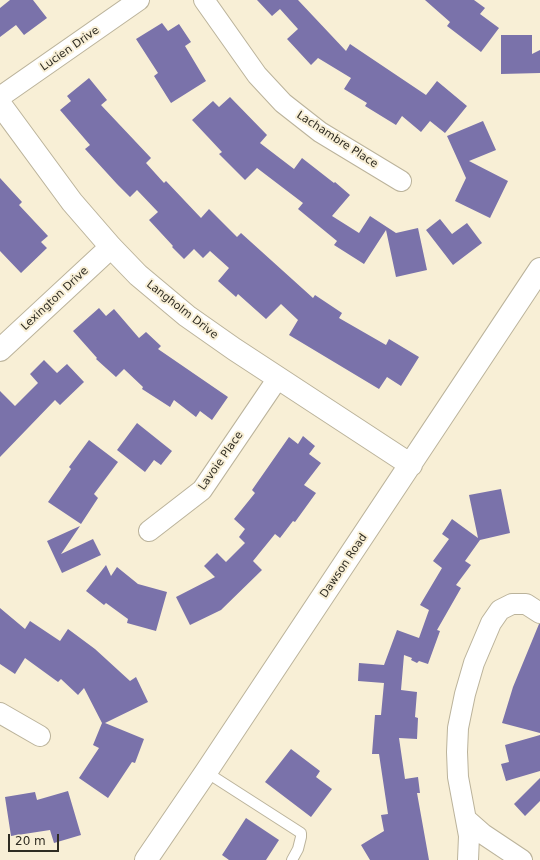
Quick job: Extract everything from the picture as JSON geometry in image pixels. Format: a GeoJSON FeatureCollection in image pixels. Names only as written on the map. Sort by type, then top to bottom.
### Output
{"type":"FeatureCollection","features":[{"type":"Feature","properties":{"kind":"main road","name":"Langholm Drive"},"geometry":{"type":"LineString","coordinates":[[0,104],[57,184],[111,247],[138,275],[187,316],[234,349],[411,465]]}},
{"type":"Feature","properties":{"kind":"main road","name":"Lexington Drive"},"geometry":{"type":"LineString","coordinates":[[0,350],[111,247]]}},
{"type":"Feature","properties":{"kind":"main road","name":"Dawson Road"},"geometry":{"type":"LineString","coordinates":[[146,860],[540,270]]}},
{"type":"Feature","properties":{"kind":"street","name":"Lucien Drive"},"geometry":{"type":"LineString","coordinates":[[0,97],[139,0]]}},
{"type":"Feature","properties":{"kind":"street","name":"Lachambre Place"},"geometry":{"type":"LineString","coordinates":[[204,0],[257,74],[282,102],[320,132],[401,181]]}},
{"type":"Feature","properties":{"kind":"street","name":"Lavoie Place"},"geometry":{"type":"LineString","coordinates":[[149,530],[202,490],[278,378]]}},
{"type":"Feature","properties":{"kind":"street"},"geometry":{"type":"LineString","coordinates":[[468,860],[469,836],[458,777],[458,728],[465,694],[474,663],[491,623],[500,610],[512,604],[526,604],[540,613]]}},
{"type":"Feature","properties":{"kind":"street"},"geometry":{"type":"LineString","coordinates":[[0,713],[40,736]]}},
{"type":"Feature","properties":{"kind":"street"},"geometry":{"type":"LineString","coordinates":[[466,819],[483,834],[522,860]]}},
{"type":"Feature","properties":{"kind":"lane"},"geometry":{"type":"LineString","coordinates":[[206,772],[300,833],[302,837],[292,860]]}},
{"type":"Feature","properties":{"kind":"building"},"geometry":{"type":"Polygon","coordinates":[[[10,0],[33,0],[47,18],[24,35],[16,25],[0,37],[0,8],[10,0]]]}},
{"type":"Feature","properties":{"kind":"building"},"geometry":{"type":"Polygon","coordinates":[[[257,0],[298,0],[346,51],[350,44],[426,95],[437,81],[467,106],[445,133],[430,121],[421,132],[402,116],[396,125],[365,106],[367,103],[344,89],[351,78],[318,58],[311,65],[287,39],[298,29],[280,9],[272,16],[257,0]]]}},
{"type":"Feature","properties":{"kind":"building"},"geometry":{"type":"Polygon","coordinates":[[[425,0],[474,0],[485,8],[480,14],[499,28],[481,52],[447,26],[450,22],[425,0]]]}},
{"type":"Feature","properties":{"kind":"building"},"geometry":{"type":"Polygon","coordinates":[[[162,23],[168,31],[179,24],[191,42],[185,46],[206,81],[171,103],[154,76],[158,73],[136,39],[162,23]]]}},
{"type":"Feature","properties":{"kind":"building"},"geometry":{"type":"Polygon","coordinates":[[[501,35],[532,35],[532,54],[540,50],[540,73],[501,74],[501,35]]]}},
{"type":"Feature","properties":{"kind":"building"},"geometry":{"type":"Polygon","coordinates":[[[89,78],[107,100],[101,105],[151,158],[146,163],[164,183],[166,181],[201,218],[209,209],[237,237],[241,233],[313,298],[315,295],[342,313],[339,318],[386,345],[389,339],[419,357],[401,386],[387,377],[379,389],[289,335],[298,320],[281,304],[266,319],[238,294],[236,297],[218,281],[229,268],[210,251],[203,258],[194,249],[184,259],[149,220],[158,212],[137,190],[130,197],[117,184],[85,149],[90,145],[60,110],[71,101],[67,96],[89,78]]]}},
{"type":"Feature","properties":{"kind":"building"},"geometry":{"type":"Polygon","coordinates":[[[230,97],[267,135],[260,143],[294,169],[302,158],[350,195],[332,216],[359,233],[370,216],[396,233],[418,228],[427,270],[396,277],[386,230],[364,264],[334,245],[337,241],[298,209],[303,203],[257,168],[245,180],[219,154],[222,152],[192,120],[213,101],[219,107],[230,97]]]}},
{"type":"Feature","properties":{"kind":"building"},"geometry":{"type":"Polygon","coordinates":[[[483,121],[496,150],[469,161],[508,181],[490,218],[455,201],[466,178],[447,136],[483,121]]]}},
{"type":"Feature","properties":{"kind":"building"},"geometry":{"type":"Polygon","coordinates":[[[0,178],[22,202],[19,205],[48,236],[41,242],[47,248],[21,273],[0,251],[0,178]]]}},
{"type":"Feature","properties":{"kind":"building"},"geometry":{"type":"Polygon","coordinates":[[[440,219],[452,234],[467,223],[482,243],[453,265],[426,230],[440,219]]]}},
{"type":"Feature","properties":{"kind":"building"},"geometry":{"type":"Polygon","coordinates":[[[99,308],[106,316],[114,309],[139,338],[146,332],[161,346],[158,349],[228,397],[212,420],[200,411],[196,417],[174,400],[170,407],[142,389],[143,387],[124,369],[116,377],[96,359],[97,358],[73,331],[99,308]]]}},
{"type":"Feature","properties":{"kind":"building"},"geometry":{"type":"Polygon","coordinates":[[[44,360],[57,373],[67,364],[84,382],[60,405],[55,400],[0,457],[0,391],[15,406],[38,383],[30,374],[44,360]]]}},
{"type":"Feature","properties":{"kind":"building"},"geometry":{"type":"Polygon","coordinates":[[[137,423],[172,451],[161,465],[154,460],[145,472],[117,450],[137,423]]]}},
{"type":"Feature","properties":{"kind":"building"},"geometry":{"type":"Polygon","coordinates":[[[303,436],[315,446],[309,454],[321,463],[304,485],[316,493],[295,522],[293,521],[280,538],[275,534],[253,561],[262,570],[221,610],[190,625],[176,597],[215,577],[204,566],[217,553],[226,562],[245,543],[239,537],[245,529],[234,519],[255,493],[252,490],[289,437],[298,444],[303,436]]]}},
{"type":"Feature","properties":{"kind":"building"},"geometry":{"type":"Polygon","coordinates":[[[89,440],[118,462],[94,494],[98,498],[81,524],[48,502],[71,469],[69,467],[89,440]]]}},
{"type":"Feature","properties":{"kind":"building"},"geometry":{"type":"Polygon","coordinates":[[[501,489],[510,533],[480,540],[465,561],[471,565],[456,585],[461,588],[437,630],[440,631],[428,664],[419,661],[417,663],[411,660],[412,658],[404,655],[401,690],[417,692],[415,717],[418,718],[417,739],[399,738],[405,779],[418,777],[420,793],[417,793],[429,860],[370,860],[361,845],[384,831],[381,815],[388,814],[379,754],[372,754],[375,715],[381,715],[384,683],[358,681],[359,663],[384,665],[397,630],[419,638],[429,610],[420,605],[442,568],[433,561],[449,539],[442,534],[452,519],[478,538],[469,495],[501,489]]]}},
{"type":"Feature","properties":{"kind":"building"},"geometry":{"type":"Polygon","coordinates":[[[80,526],[61,554],[93,539],[101,555],[62,573],[47,541],[80,526]]]}},
{"type":"Feature","properties":{"kind":"building"},"geometry":{"type":"Polygon","coordinates":[[[106,565],[111,576],[117,567],[138,584],[167,592],[156,631],[127,623],[128,619],[106,603],[104,605],[86,591],[106,565]]]}},
{"type":"Feature","properties":{"kind":"building"},"geometry":{"type":"Polygon","coordinates":[[[0,608],[25,629],[30,621],[60,641],[68,629],[95,649],[130,681],[136,677],[148,702],[105,723],[144,739],[135,763],[132,762],[108,798],[79,778],[99,748],[93,745],[102,723],[84,688],[78,695],[61,679],[58,682],[25,658],[15,674],[0,664],[0,608]]]}},
{"type":"Feature","properties":{"kind":"building"},"geometry":{"type":"Polygon","coordinates":[[[539,624],[540,733],[502,723],[513,687],[539,624]]]}},
{"type":"Feature","properties":{"kind":"building"},"geometry":{"type":"Polygon","coordinates":[[[540,735],[540,771],[506,781],[501,764],[509,762],[505,745],[540,735]]]}},
{"type":"Feature","properties":{"kind":"building"},"geometry":{"type":"Polygon","coordinates":[[[291,749],[320,771],[316,777],[332,789],[311,817],[265,782],[291,749]]]}},
{"type":"Feature","properties":{"kind":"building"},"geometry":{"type":"Polygon","coordinates":[[[540,778],[540,801],[525,816],[514,804],[540,778]]]}},
{"type":"Feature","properties":{"kind":"building"},"geometry":{"type":"Polygon","coordinates":[[[68,791],[81,835],[54,843],[50,830],[11,836],[5,797],[35,792],[37,800],[68,791]]]}},
{"type":"Feature","properties":{"kind":"building"},"geometry":{"type":"Polygon","coordinates":[[[246,818],[279,840],[266,860],[229,860],[222,855],[246,818]]]}}]}
